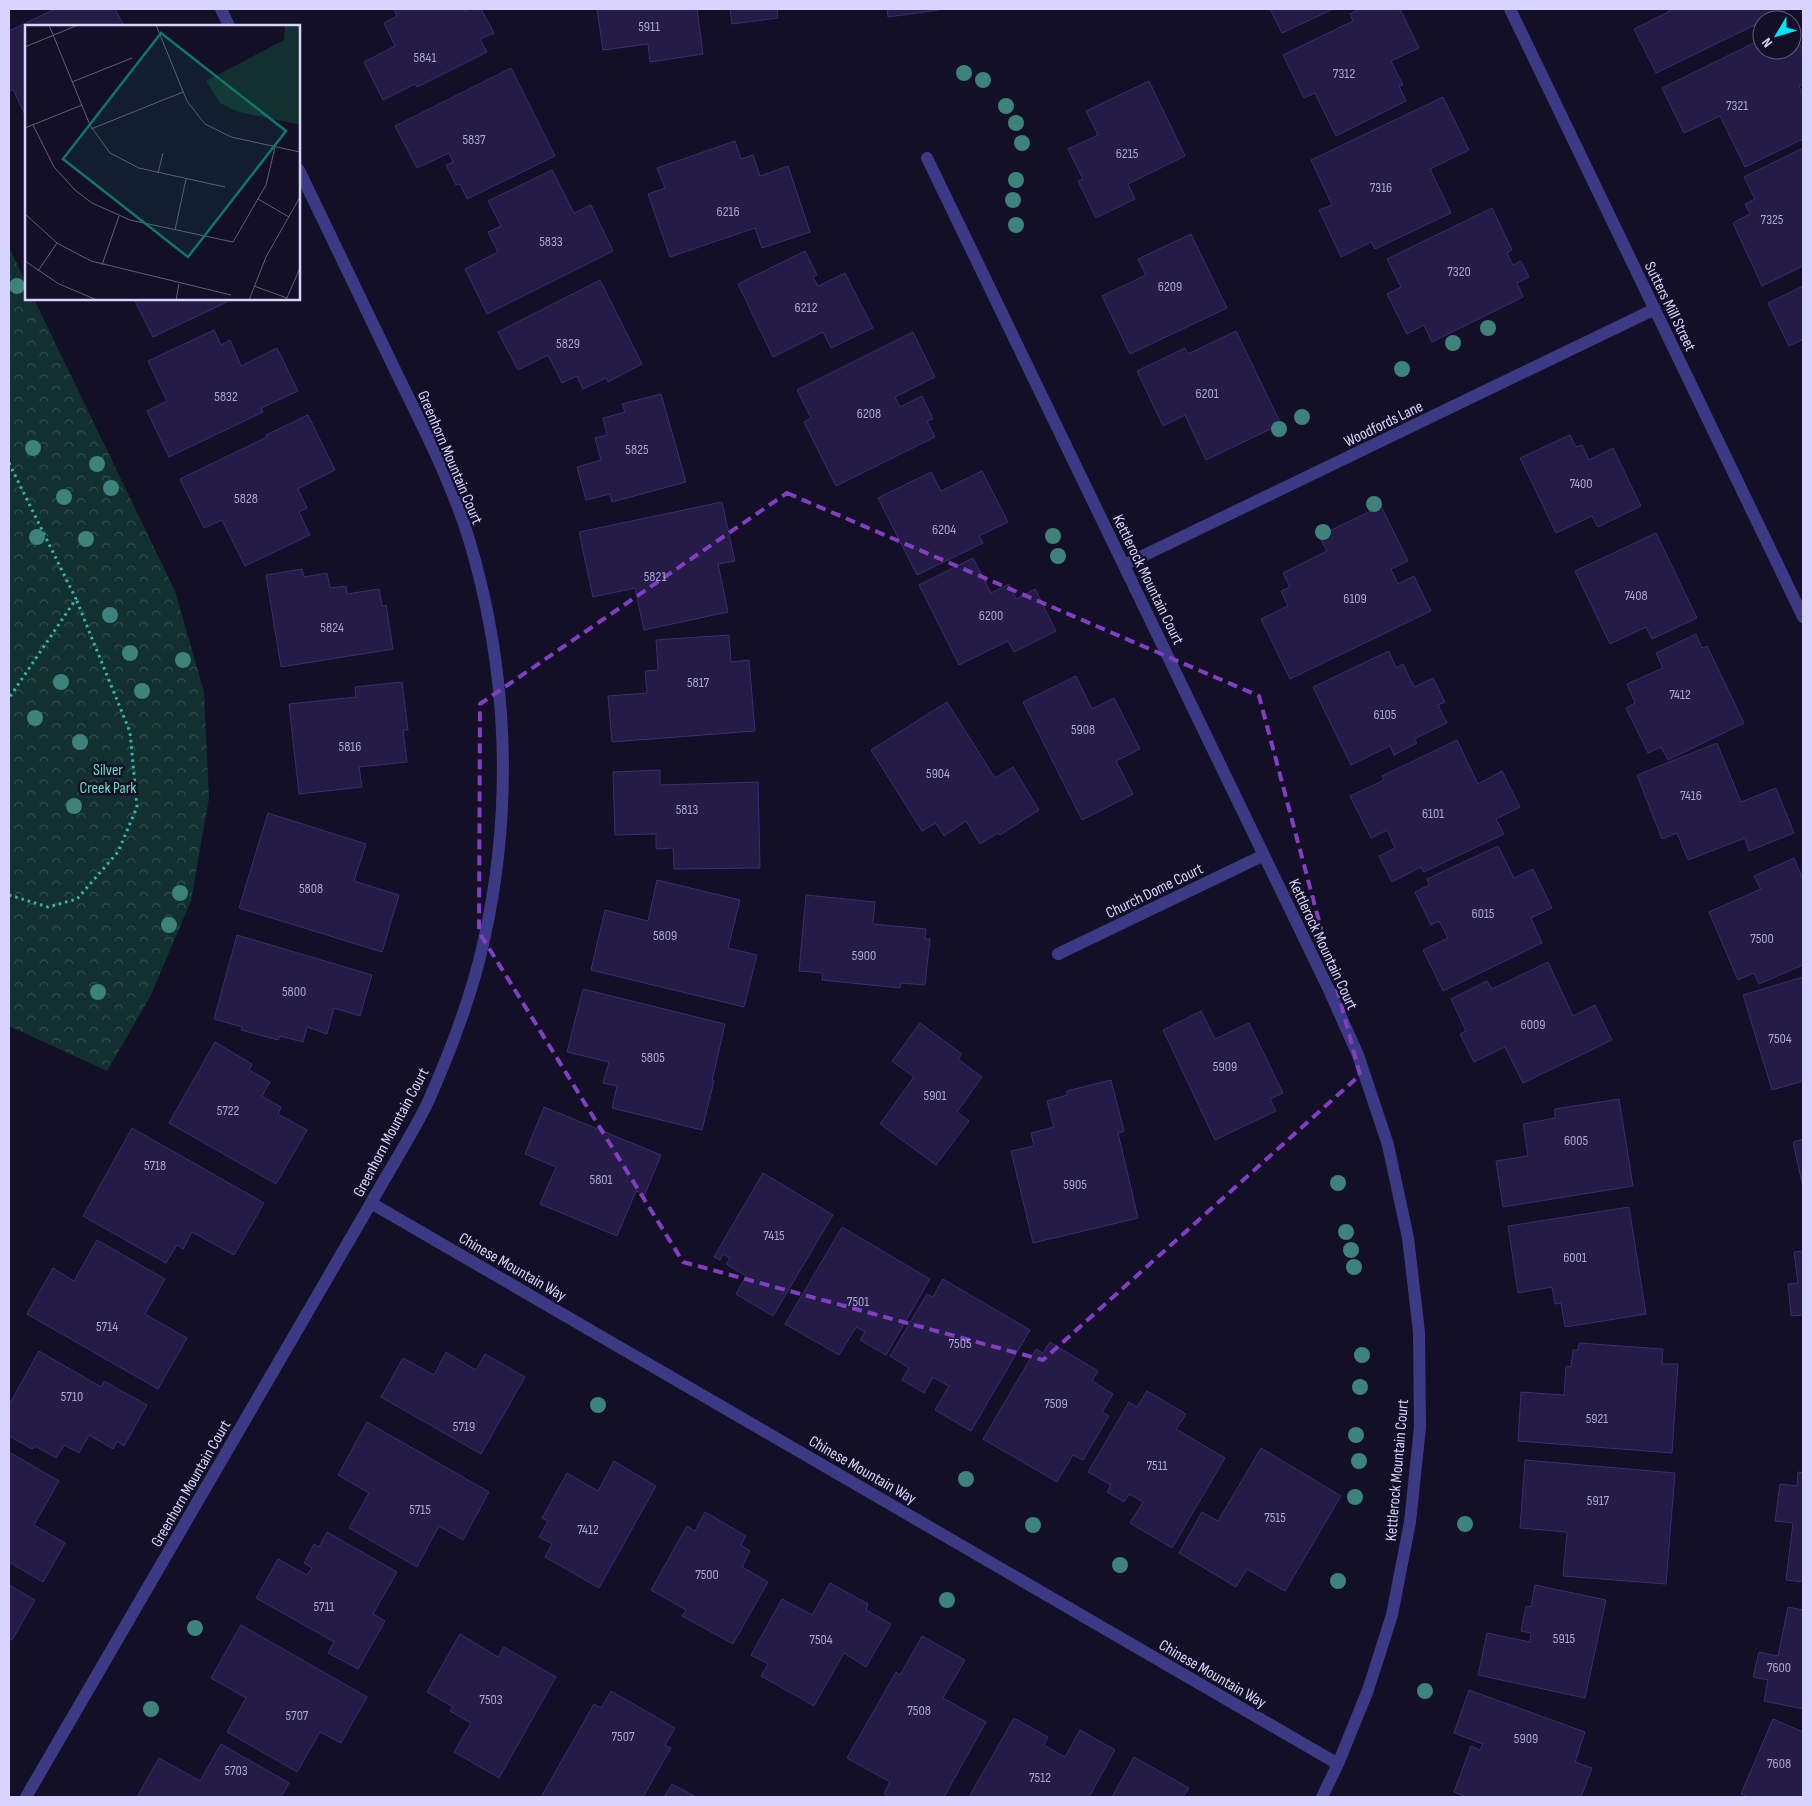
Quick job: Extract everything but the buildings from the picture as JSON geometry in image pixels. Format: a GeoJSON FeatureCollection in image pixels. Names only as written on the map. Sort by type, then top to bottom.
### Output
{"type":"FeatureCollection","features":[{"type":"Feature","properties":{"kind":"street"},"geometry":{"type":"LineString","coordinates":[[221,9],[229,25]]}},
{"type":"Feature","properties":{"kind":"street","name":"Sutters Mill Street"},"geometry":{"type":"LineString","coordinates":[[1510,9],[1803,617]]}},
{"type":"Feature","properties":{"kind":"street","name":"Kettlerock Mountain Court"},"geometry":{"type":"LineString","coordinates":[[927,158],[1330,992],[1358,1055],[1388,1145],[1408,1238],[1419,1332],[1420,1427],[1410,1522],[1392,1615],[1368,1690],[1338,1764],[1322,1797]]}},
{"type":"Feature","properties":{"kind":"street","name":"Greenhorn Mountain Court"},"geometry":{"type":"LineString","coordinates":[[26,1797],[427,1104],[462,1018],[484,942],[499,863],[504,784],[502,704],[491,625],[467,536],[439,461],[300,172]]}},
{"type":"Feature","properties":{"kind":"street","name":"Woodfords Lane"},"geometry":{"type":"LineString","coordinates":[[1124,565],[1655,309]]}},
{"type":"Feature","properties":{"kind":"street","name":"Church Dome Court"},"geometry":{"type":"LineString","coordinates":[[1058,954],[1264,854]]}},
{"type":"Feature","properties":{"kind":"street","name":"Chinese Mountain Way"},"geometry":{"type":"LineString","coordinates":[[371,1203],[1338,1764]]}},
{"type":"Feature","properties":{"kind":"path"},"geometry":{"type":"LineString","coordinates":[[9,463],[76,599],[130,732],[137,808],[118,852],[77,899],[48,907],[9,895]]}},
{"type":"Feature","properties":{"kind":"path"},"geometry":{"type":"LineString","coordinates":[[9,698],[76,599]]}},
{"type":"Feature","properties":{"kind":"highlighted area"},"geometry":{"type":"Polygon","coordinates":[[[787,493],[1259,696],[1360,1075],[1043,1360],[683,1262],[479,932],[480,704],[787,493]]]}},
{"type":"Feature","properties":{"kind":"green space","name":"Silver Creek Park"},"geometry":{"type":"Polygon","coordinates":[[[9,247],[25,281],[25,300],[34,300],[175,591],[204,692],[209,798],[191,901],[150,997],[107,1071],[9,1026],[9,247]]]}}]}
